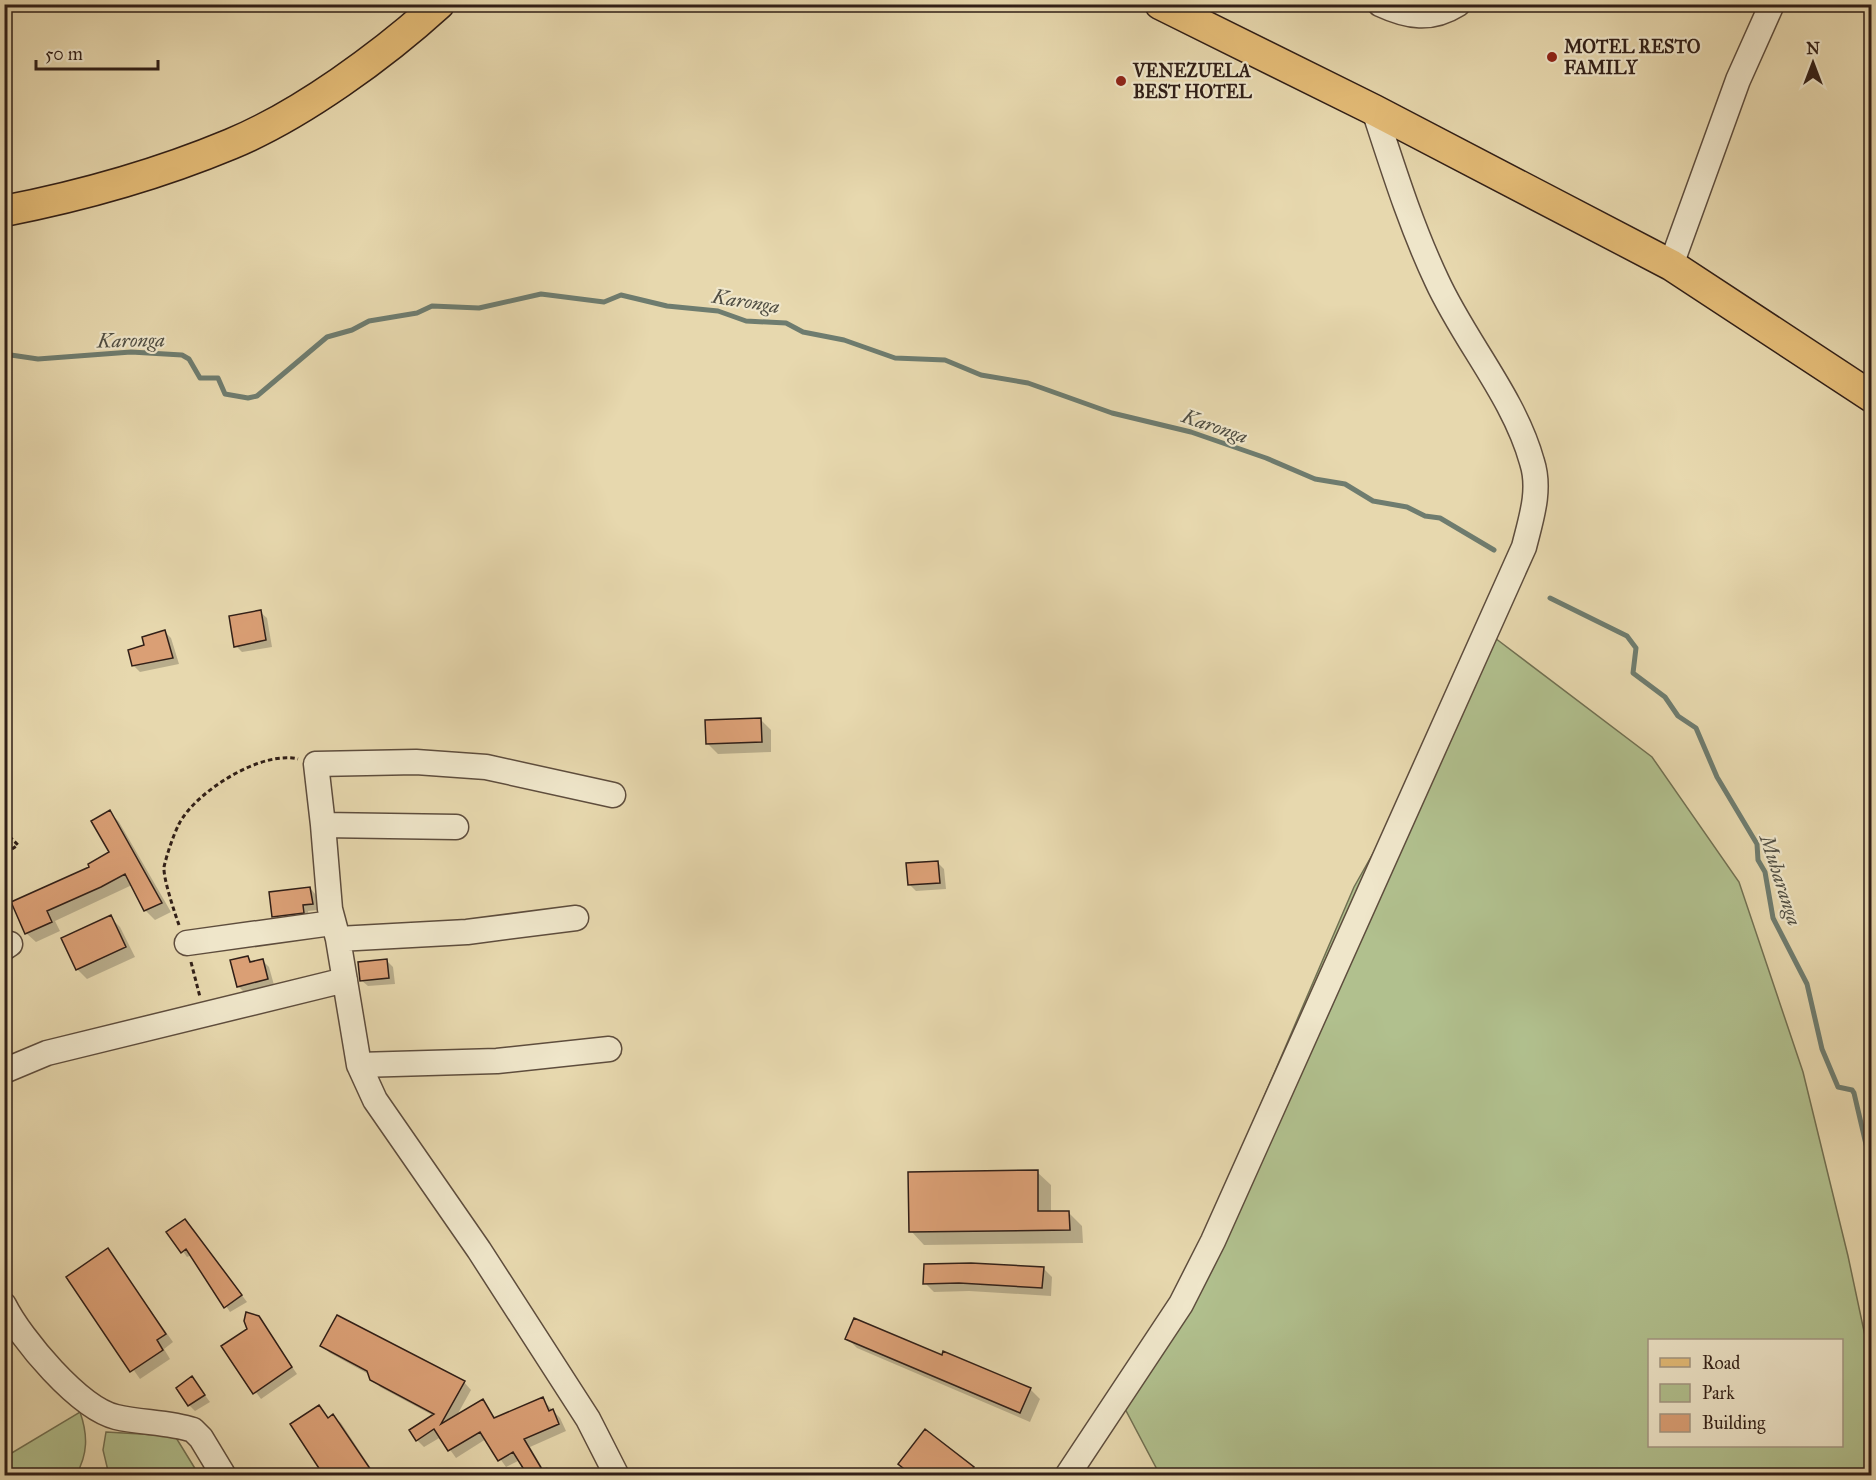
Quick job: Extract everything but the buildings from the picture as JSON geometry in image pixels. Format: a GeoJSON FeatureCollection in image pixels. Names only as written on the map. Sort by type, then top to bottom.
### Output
{"type":"FeatureCollection","features":[{"type":"Feature","properties":{"kind":"main road"},"geometry":{"type":"LineString","coordinates":[[4,211],[99,189],[233,143],[320,94],[372,58],[439,4]]}},
{"type":"Feature","properties":{"kind":"main road"},"geometry":{"type":"LineString","coordinates":[[1160,4],[1374,110],[1671,266],[1872,397]]}},
{"type":"Feature","properties":{"kind":"street"},"geometry":{"type":"LineString","coordinates":[[1380,4],[1398,13],[1421,17],[1437,15],[1458,4]]}},
{"type":"Feature","properties":{"kind":"street"},"geometry":{"type":"LineString","coordinates":[[1671,266],[1738,80],[1772,4]]}},
{"type":"Feature","properties":{"kind":"street"},"geometry":{"type":"LineString","coordinates":[[1067,1476],[1181,1304],[1213,1241],[1524,547],[1536,501],[1533,463],[1520,430],[1437,282],[1402,195],[1374,110]]}},
{"type":"Feature","properties":{"kind":"street"},"geometry":{"type":"LineString","coordinates":[[613,795],[486,767],[416,762],[316,764],[335,931],[359,1065],[375,1101],[479,1250],[588,1419],[617,1476]]}},
{"type":"Feature","properties":{"kind":"street"},"geometry":{"type":"LineString","coordinates":[[323,825],[456,826]]}},
{"type":"Feature","properties":{"kind":"street"},"geometry":{"type":"LineString","coordinates":[[187,943],[335,931],[477,931],[576,918]]}},
{"type":"Feature","properties":{"kind":"street"},"geometry":{"type":"LineString","coordinates":[[4,1071],[47,1053],[345,980]]}},
{"type":"Feature","properties":{"kind":"street"},"geometry":{"type":"LineString","coordinates":[[359,1065],[496,1061],[609,1049]]}},
{"type":"Feature","properties":{"kind":"street"},"geometry":{"type":"LineString","coordinates":[[4,1305],[46,1365],[86,1400],[113,1416],[193,1430],[201,1437],[224,1476]]}},
{"type":"Feature","properties":{"kind":"path"},"geometry":{"type":"LineString","coordinates":[[204,1013],[187,943],[178,921],[164,869],[180,822],[204,796],[249,765],[286,756],[316,764]]}},
{"type":"Feature","properties":{"kind":"path"},"geometry":{"type":"LineString","coordinates":[[4,831],[18,845],[4,854]]}},
{"type":"Feature","properties":{"kind":"green space"},"geometry":{"type":"Polygon","coordinates":[[[1495,638],[1652,757],[1739,882],[1803,1072],[1848,1256],[1871,1364],[1871,1475],[1160,1475],[1113,1386],[1179,1295],[1354,887],[1495,638]]]}},
{"type":"Feature","properties":{"kind":"green space"},"geometry":{"type":"Polygon","coordinates":[[[80,1412],[86,1444],[83,1460],[76,1475],[5,1475],[5,1457],[80,1412]]]}},
{"type":"Feature","properties":{"kind":"green space"},"geometry":{"type":"Polygon","coordinates":[[[106,1432],[175,1436],[199,1475],[170,1473],[166,1476],[109,1475],[103,1450],[106,1432]]]}},
{"type":"Feature","properties":{"kind":"waterway","name":"Karonga"},"geometry":{"type":"LineString","coordinates":[[4,354],[38,359],[131,352],[182,355],[189,359],[200,378],[218,378],[225,394],[248,398],[257,396],[327,337],[352,330],[369,321],[417,313],[432,306],[479,308],[541,294],[604,302],[621,295],[667,306],[718,311],[746,321],[786,323],[803,332],[844,340],[895,358],[945,360],[981,375],[1028,383],[1112,413],[1191,432],[1266,458],[1315,479],[1345,484],[1373,501],[1407,507],[1425,516],[1440,518],[1494,550]]}},
{"type":"Feature","properties":{"kind":"waterway","name":"Muharanga"},"geometry":{"type":"LineString","coordinates":[[1550,598],[1627,636],[1636,648],[1633,673],[1665,697],[1678,716],[1696,728],[1717,777],[1757,844],[1758,860],[1765,872],[1773,918],[1807,984],[1822,1049],[1838,1087],[1852,1090],[1854,1093],[1872,1170]]}},
{"type":"Feature","properties":{"kind":"place","name":"MOTEL RESTO FAMILY"},"geometry":{"type":"Point","coordinates":[1552,57]}},
{"type":"Feature","properties":{"kind":"place","name":"VENEZUELA BEST HOTEL"},"geometry":{"type":"Point","coordinates":[1121,81]}}]}
